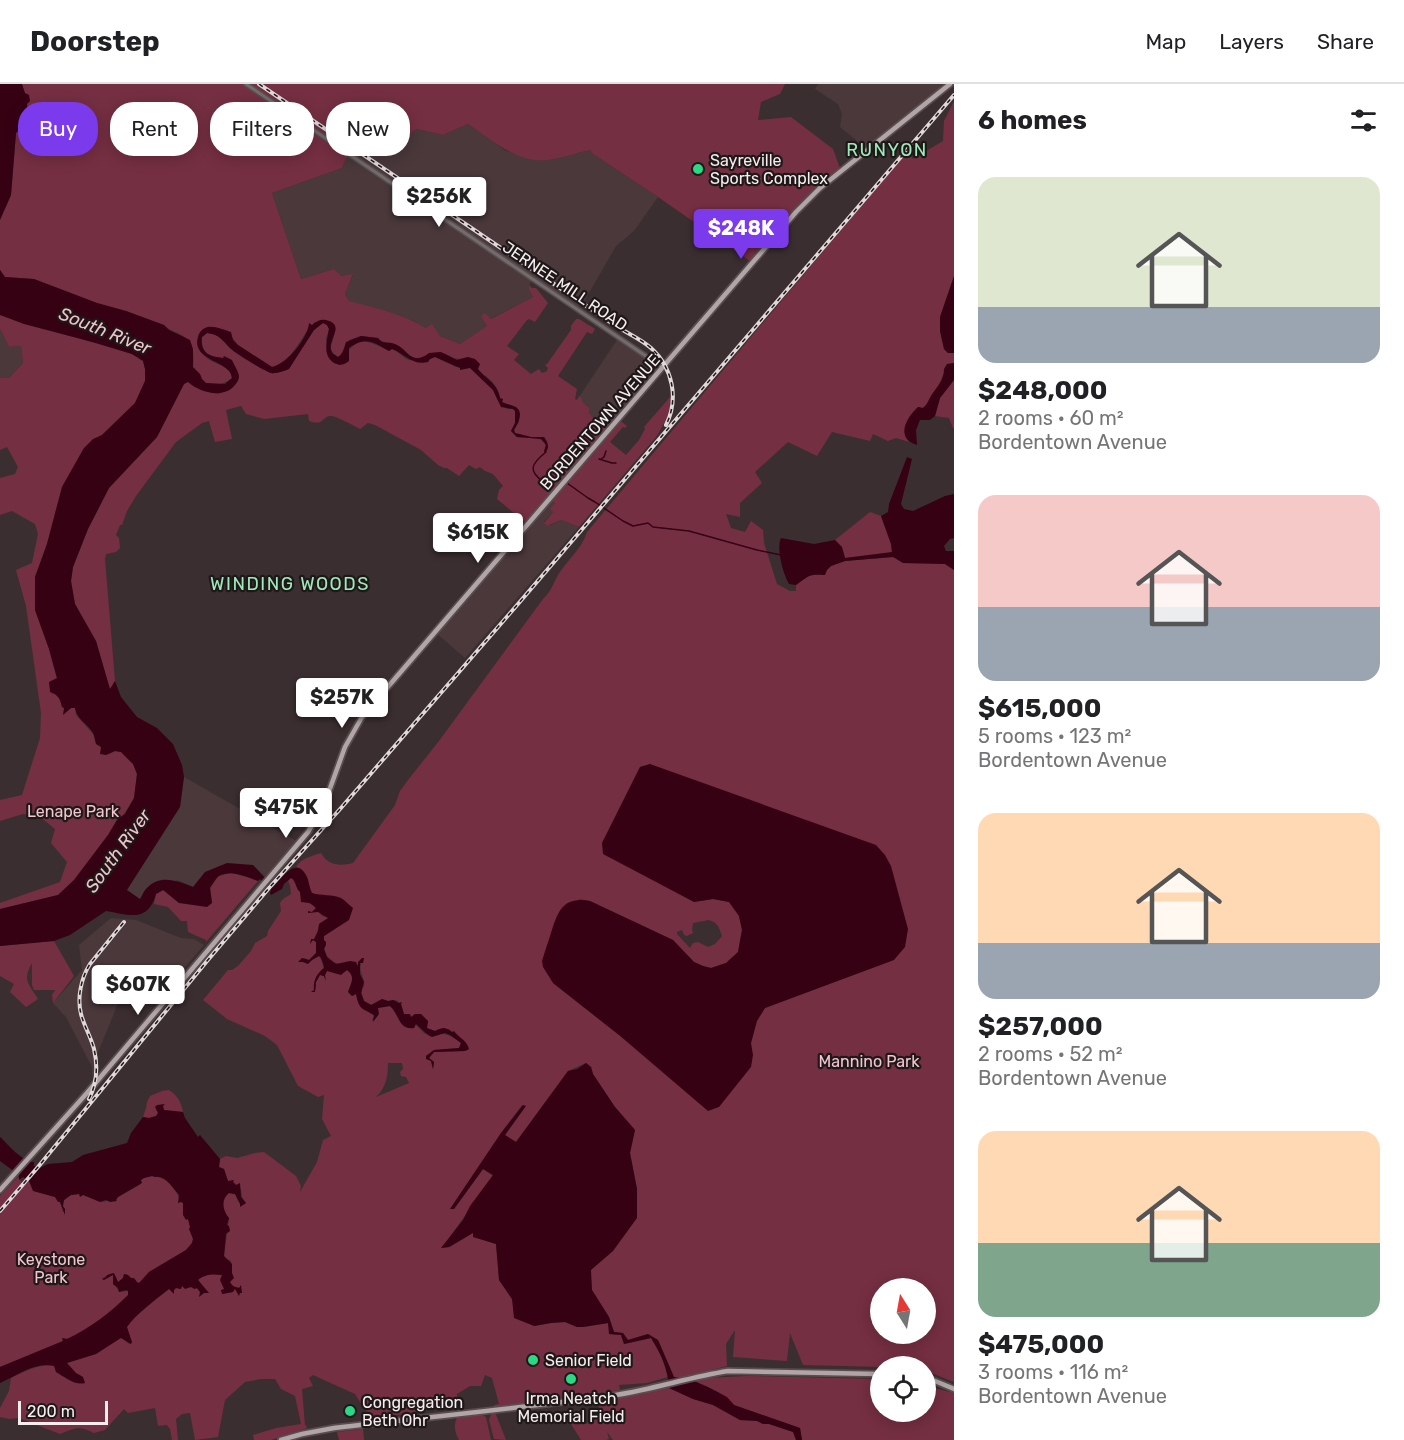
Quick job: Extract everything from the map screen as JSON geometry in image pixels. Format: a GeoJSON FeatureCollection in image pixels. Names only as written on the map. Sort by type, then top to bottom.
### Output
{"type":"FeatureCollection","features":[{"type":"Feature","properties":{"kind":"main road","name":"BORDENTOWN AVENUE"},"geometry":{"type":"LineString","coordinates":[[0,1190],[138,1034],[308,832],[328,796],[345,747],[362,717],[662,367],[812,196],[950,84]]}},
{"type":"Feature","properties":{"kind":"main road"},"geometry":{"type":"LineString","coordinates":[[281,1440],[334,1428],[619,1395],[728,1371],[870,1374]]}},
{"type":"Feature","properties":{"kind":"main road"},"geometry":{"type":"LineString","coordinates":[[936,1381],[954,1389]]}},
{"type":"Feature","properties":{"kind":"street","name":"JERNEE MILL ROAD"},"geometry":{"type":"LineString","coordinates":[[246,84],[662,367]]}},
{"type":"Feature","properties":{"kind":"shaded area"},"geometry":{"type":"Polygon","coordinates":[[[818,84],[950,84],[866,151],[840,127],[842,114],[838,104],[815,89],[818,84]]]}},
{"type":"Feature","properties":{"kind":"shaded area"},"geometry":{"type":"Polygon","coordinates":[[[468,124],[506,151],[547,160],[590,150],[658,197],[634,231],[616,246],[585,300],[577,309],[534,279],[529,285],[533,297],[490,319],[485,313],[488,326],[460,344],[414,321],[349,301],[345,294],[353,275],[342,276],[334,269],[301,279],[272,193],[342,168],[347,156],[410,156],[410,134],[417,129],[443,135],[468,124]]]}},
{"type":"Feature","properties":{"kind":"shaded area"},"geometry":{"type":"Polygon","coordinates":[[[0,329],[9,347],[21,346],[23,363],[9,378],[0,378],[0,329]]]}},
{"type":"Feature","properties":{"kind":"shaded area"},"geometry":{"type":"Polygon","coordinates":[[[619,337],[662,367],[605,434],[577,400],[619,337]]]}},
{"type":"Feature","properties":{"kind":"shaded area"},"geometry":{"type":"Polygon","coordinates":[[[550,497],[555,503],[553,512],[544,522],[551,525],[561,520],[579,527],[465,658],[435,632],[550,497]]]}},
{"type":"Feature","properties":{"kind":"shaded area"},"geometry":{"type":"Polygon","coordinates":[[[184,777],[298,842],[268,879],[253,865],[205,872],[194,887],[177,880],[140,900],[126,890],[180,807],[184,777]]]}},
{"type":"Feature","properties":{"kind":"shaded area"},"geometry":{"type":"Polygon","coordinates":[[[111,918],[136,920],[181,938],[194,939],[204,945],[161,995],[156,993],[139,1014],[131,1009],[142,995],[125,986],[97,1055],[98,1069],[92,1076],[92,1067],[66,1017],[53,1003],[82,970],[79,945],[111,918]]]}},
{"type":"Feature","properties":{"kind":"green space"},"geometry":{"type":"Polygon","coordinates":[[[22,84],[785,84],[780,94],[761,102],[758,120],[791,117],[833,149],[841,171],[820,188],[753,263],[590,150],[548,160],[526,158],[506,150],[468,124],[443,135],[417,129],[410,134],[410,102],[326,102],[326,156],[347,156],[342,168],[272,193],[301,279],[334,269],[342,276],[353,274],[345,294],[349,301],[399,315],[426,328],[432,324],[440,336],[460,344],[487,326],[481,316],[485,313],[491,319],[533,297],[529,285],[536,288],[548,303],[535,322],[527,320],[507,346],[519,354],[514,360],[531,374],[539,369],[542,373],[547,371],[548,368],[545,365],[571,330],[576,319],[579,319],[595,329],[592,334],[587,332],[558,376],[577,389],[575,399],[577,400],[579,396],[589,408],[589,414],[607,430],[618,419],[627,426],[623,427],[610,442],[626,455],[639,440],[644,427],[671,396],[669,412],[656,437],[579,527],[561,520],[547,526],[544,523],[553,512],[550,509],[555,503],[550,498],[527,524],[497,499],[499,490],[503,486],[493,474],[480,467],[476,469],[469,465],[459,476],[438,465],[421,450],[375,425],[368,423],[360,429],[332,416],[318,423],[309,421],[308,414],[264,419],[246,414],[241,406],[226,410],[232,439],[215,442],[209,421],[202,423],[176,442],[127,511],[116,535],[119,538],[120,548],[116,552],[106,554],[115,681],[110,690],[96,641],[75,604],[71,581],[73,567],[88,529],[109,488],[157,437],[184,384],[188,381],[198,388],[219,394],[238,376],[228,361],[210,356],[205,351],[202,337],[207,333],[218,336],[238,354],[271,373],[289,368],[314,330],[323,323],[329,329],[326,339],[327,347],[339,365],[354,345],[365,342],[389,351],[392,349],[409,360],[435,357],[456,367],[470,368],[493,390],[498,401],[507,409],[516,411],[515,423],[511,431],[517,437],[540,439],[546,449],[548,447],[544,437],[515,433],[514,430],[519,422],[515,407],[504,405],[495,385],[481,374],[468,357],[455,358],[433,353],[415,358],[396,345],[383,342],[378,338],[361,336],[349,340],[338,357],[331,348],[334,333],[332,322],[315,322],[291,354],[280,364],[272,367],[238,345],[231,336],[204,329],[198,340],[201,351],[209,360],[228,370],[232,378],[221,384],[213,385],[205,383],[193,367],[193,351],[189,341],[164,325],[34,279],[5,277],[0,270],[0,220],[11,195],[16,133],[18,131],[18,156],[98,156],[98,102],[25,102],[22,84]]]}},
{"type":"Feature","properties":{"kind":"green space","name":"Mannino Park"},"geometry":{"type":"Polygon","coordinates":[[[954,101],[954,276],[940,317],[940,331],[944,349],[948,353],[954,353],[954,363],[947,364],[939,386],[927,405],[922,408],[918,407],[911,415],[905,429],[909,442],[896,438],[888,441],[873,434],[870,441],[832,432],[817,456],[788,442],[755,472],[762,483],[740,503],[740,517],[726,514],[731,528],[745,532],[751,521],[763,530],[764,543],[777,584],[790,591],[796,591],[796,585],[807,577],[820,575],[831,566],[845,561],[893,557],[904,563],[945,564],[954,570],[954,1382],[936,1375],[936,1356],[870,1356],[870,1367],[803,1365],[790,1333],[787,1361],[733,1357],[735,1330],[726,1344],[727,1366],[680,1378],[674,1377],[658,1340],[648,1334],[628,1340],[623,1333],[614,1332],[609,1317],[592,1290],[590,1270],[613,1251],[637,1189],[630,1153],[635,1130],[615,1107],[593,1074],[591,1067],[586,1063],[568,1071],[516,1142],[505,1135],[525,1107],[522,1105],[450,1209],[454,1209],[483,1169],[493,1176],[442,1248],[450,1247],[474,1232],[474,1237],[496,1244],[499,1280],[534,1326],[565,1322],[583,1327],[609,1323],[609,1334],[621,1335],[624,1344],[651,1338],[662,1356],[668,1377],[647,1383],[619,1385],[620,1390],[494,1408],[494,1405],[499,1404],[492,1378],[485,1375],[481,1386],[470,1386],[457,1394],[456,1405],[370,1418],[355,1394],[313,1375],[309,1378],[313,1386],[302,1389],[307,1428],[271,1440],[254,1440],[253,1435],[301,1424],[295,1396],[281,1389],[275,1379],[245,1382],[225,1400],[218,1437],[195,1440],[190,1413],[182,1414],[176,1419],[178,1440],[172,1440],[167,1425],[158,1426],[155,1408],[128,1413],[124,1409],[105,1430],[94,1433],[77,1428],[60,1434],[19,1418],[0,1417],[0,1408],[9,1391],[11,1378],[49,1365],[55,1366],[56,1372],[74,1382],[83,1377],[66,1363],[96,1354],[121,1337],[129,1344],[132,1342],[127,1330],[129,1325],[138,1314],[169,1289],[181,1289],[182,1286],[194,1289],[196,1287],[202,1295],[208,1292],[198,1278],[213,1274],[222,1275],[224,1289],[222,1294],[239,1288],[232,1286],[230,1282],[231,1261],[224,1256],[229,1218],[223,1205],[229,1193],[236,1195],[238,1201],[243,1204],[246,1203],[241,1189],[228,1181],[224,1169],[219,1167],[220,1159],[226,1156],[237,1158],[264,1152],[296,1176],[301,1186],[300,1192],[317,1162],[323,1140],[331,1136],[322,1119],[324,1095],[318,1097],[298,1086],[277,1045],[265,1036],[227,1019],[203,1000],[228,970],[238,966],[255,943],[267,936],[281,911],[280,903],[291,894],[288,881],[290,878],[293,879],[302,900],[316,908],[312,912],[319,912],[322,916],[329,918],[320,923],[315,939],[311,939],[316,942],[316,953],[309,960],[304,958],[299,962],[308,964],[320,957],[324,969],[316,978],[314,990],[311,992],[316,989],[316,982],[320,975],[325,979],[327,971],[338,974],[347,970],[352,977],[348,992],[352,996],[356,994],[359,1004],[374,1016],[373,1021],[377,1016],[377,1008],[390,1006],[405,1026],[414,1028],[415,1024],[425,1034],[444,1034],[461,1043],[459,1048],[434,1050],[426,1056],[431,1061],[433,1069],[434,1062],[429,1058],[434,1052],[469,1049],[449,1029],[435,1031],[427,1028],[428,1021],[421,1014],[411,1017],[404,1014],[401,1004],[396,1000],[382,999],[372,1005],[364,1001],[362,988],[364,982],[360,968],[364,959],[357,967],[342,965],[328,957],[325,952],[324,936],[335,929],[341,898],[312,893],[301,869],[296,867],[304,859],[321,853],[331,863],[344,865],[353,863],[395,805],[400,791],[548,594],[558,575],[582,544],[587,532],[905,154],[909,151],[913,159],[943,141],[944,121],[954,101]],[[650,764],[640,767],[602,843],[694,902],[713,899],[729,902],[739,916],[742,930],[738,952],[726,963],[711,968],[703,966],[694,962],[673,940],[590,901],[579,899],[553,983],[619,1035],[751,1043],[756,1021],[765,1008],[893,960],[650,764]],[[709,920],[693,923],[693,933],[687,936],[682,930],[677,934],[690,948],[693,943],[698,942],[708,947],[715,944],[722,936],[718,926],[709,920]],[[388,1063],[384,1086],[376,1097],[409,1083],[406,1077],[401,1076],[402,1063],[388,1063]]]}},
{"type":"Feature","properties":{"kind":"green space","name":"Lenape Park"},"geometry":{"type":"Polygon","coordinates":[[[0,315],[132,354],[143,361],[145,381],[135,403],[102,435],[84,448],[62,487],[47,544],[35,577],[35,610],[49,649],[57,679],[57,694],[64,708],[64,714],[71,708],[75,708],[76,715],[93,734],[96,744],[106,755],[115,751],[121,752],[133,764],[137,774],[134,798],[74,880],[58,895],[0,909],[0,903],[60,882],[67,862],[51,843],[55,829],[39,816],[23,814],[0,821],[0,800],[22,795],[40,738],[41,713],[26,606],[16,570],[32,563],[38,534],[35,524],[12,511],[0,515],[0,478],[15,474],[18,467],[7,447],[0,450],[0,378],[9,378],[23,363],[21,346],[9,347],[0,329],[0,315]]]}},
{"type":"Feature","properties":{"kind":"green space"},"geometry":{"type":"Polygon","coordinates":[[[954,380],[953,428],[949,418],[935,416],[940,398],[954,380]]]}},
{"type":"Feature","properties":{"kind":"green space"},"geometry":{"type":"Polygon","coordinates":[[[870,512],[881,516],[892,553],[845,558],[842,547],[835,540],[870,512]]]}},
{"type":"Feature","properties":{"kind":"green space"},"geometry":{"type":"Polygon","coordinates":[[[231,873],[258,881],[206,942],[188,932],[187,921],[181,921],[168,907],[154,904],[156,894],[164,890],[179,903],[212,903],[210,888],[218,876],[231,873]]]}},
{"type":"Feature","properties":{"kind":"green space"},"geometry":{"type":"Polygon","coordinates":[[[54,941],[74,976],[53,1003],[52,995],[55,990],[34,990],[32,963],[27,978],[38,999],[26,1007],[10,992],[14,984],[0,976],[0,946],[54,941]]]}},
{"type":"Feature","properties":{"kind":"green space"},"geometry":{"type":"Polygon","coordinates":[[[169,1090],[179,1099],[183,1112],[164,1110],[163,1106],[156,1116],[143,1117],[150,1096],[169,1090]]]}},
{"type":"Feature","properties":{"kind":"green space","name":"Keystone Park"},"geometry":{"type":"Polygon","coordinates":[[[152,1176],[164,1179],[183,1203],[183,1215],[188,1219],[192,1243],[186,1250],[149,1272],[139,1284],[126,1274],[118,1283],[112,1273],[103,1278],[113,1275],[113,1284],[119,1292],[128,1291],[129,1295],[78,1335],[62,1339],[63,1341],[0,1367],[0,1196],[18,1177],[24,1186],[29,1181],[34,1191],[55,1197],[65,1212],[62,1206],[64,1200],[71,1195],[89,1196],[100,1202],[116,1200],[141,1184],[144,1178],[152,1176]]]}},
{"type":"Feature","properties":{"kind":"green space"},"geometry":{"type":"Polygon","coordinates":[[[748,1376],[870,1379],[870,1422],[936,1422],[936,1388],[954,1393],[954,1440],[802,1440],[800,1428],[734,1405],[720,1393],[694,1381],[703,1378],[748,1376]]]}},
{"type":"Feature","properties":{"kind":"green space"},"geometry":{"type":"Polygon","coordinates":[[[669,1388],[713,1405],[740,1420],[757,1421],[793,1432],[796,1440],[613,1440],[607,1432],[609,1439],[606,1440],[581,1440],[566,1416],[570,1415],[583,1424],[592,1423],[597,1417],[603,1417],[597,1402],[669,1388]]]}},
{"type":"Feature","properties":{"kind":"green space"},"geometry":{"type":"Polygon","coordinates":[[[492,1412],[495,1412],[506,1440],[494,1439],[489,1420],[492,1412]]]}},
{"type":"Feature","properties":{"kind":"green space"},"geometry":{"type":"Polygon","coordinates":[[[481,1414],[486,1417],[491,1440],[459,1440],[455,1429],[457,1418],[481,1414]]]}},
{"type":"Feature","properties":{"kind":"green space"},"geometry":{"type":"Polygon","coordinates":[[[363,1429],[364,1440],[339,1440],[337,1432],[363,1429]]]}},
{"type":"Feature","properties":{"kind":"water"},"geometry":{"type":"Polygon","coordinates":[[[0,84],[22,84],[30,101],[18,102],[18,131],[11,195],[0,220],[0,84]]]}},
{"type":"Feature","properties":{"kind":"water","name":"South River"},"geometry":{"type":"Polygon","coordinates":[[[0,270],[5,277],[34,279],[164,325],[169,330],[190,340],[193,349],[193,367],[206,383],[225,384],[232,378],[228,370],[202,354],[199,349],[197,344],[200,332],[208,327],[231,332],[233,340],[238,345],[272,367],[284,361],[296,349],[305,336],[309,323],[312,325],[322,320],[335,325],[331,350],[338,357],[346,342],[361,336],[378,338],[395,344],[414,358],[441,352],[457,360],[468,357],[475,359],[480,364],[478,369],[494,385],[500,398],[503,399],[502,402],[516,407],[520,412],[515,433],[544,437],[548,447],[545,453],[546,445],[541,439],[517,437],[511,431],[515,423],[515,411],[501,407],[493,390],[470,368],[460,370],[435,357],[428,362],[418,362],[392,349],[389,351],[365,341],[349,348],[349,361],[342,365],[336,364],[328,356],[326,348],[329,329],[323,323],[314,330],[289,369],[271,373],[238,354],[218,336],[207,333],[202,337],[202,347],[206,353],[232,360],[239,377],[238,381],[225,392],[218,393],[199,389],[188,382],[184,384],[157,437],[109,488],[88,529],[73,567],[71,581],[75,604],[96,641],[110,689],[115,681],[121,697],[137,717],[157,728],[173,744],[182,765],[184,777],[180,807],[127,890],[140,899],[147,888],[158,881],[176,881],[193,887],[205,872],[227,863],[253,865],[273,887],[289,871],[298,868],[306,875],[312,893],[341,898],[353,908],[349,920],[324,936],[326,945],[324,949],[327,957],[336,964],[350,961],[356,962],[358,966],[358,962],[364,958],[363,963],[360,963],[360,974],[364,982],[361,993],[364,1001],[371,1005],[382,999],[402,1002],[404,1014],[410,1014],[411,1017],[421,1014],[428,1021],[427,1028],[435,1031],[444,1028],[454,1031],[467,1043],[469,1049],[434,1052],[429,1058],[434,1062],[433,1069],[431,1061],[426,1059],[426,1056],[434,1050],[459,1048],[461,1043],[445,1033],[432,1037],[416,1024],[414,1028],[405,1027],[390,1006],[378,1008],[379,1014],[373,1022],[374,1015],[360,1006],[356,994],[352,996],[348,992],[352,978],[347,970],[341,975],[327,971],[326,981],[324,976],[320,975],[316,982],[315,992],[311,992],[314,990],[314,983],[319,972],[324,968],[322,960],[319,956],[308,964],[298,962],[302,958],[309,960],[316,953],[316,942],[313,940],[310,944],[311,939],[314,939],[319,924],[328,918],[318,912],[308,913],[316,908],[310,903],[301,902],[300,892],[291,878],[282,889],[271,895],[271,890],[260,879],[258,881],[239,874],[224,874],[218,877],[210,888],[212,903],[207,907],[179,903],[163,890],[156,894],[148,909],[143,913],[130,915],[106,911],[70,935],[54,941],[0,946],[0,909],[58,895],[74,880],[117,820],[125,814],[134,798],[137,774],[133,764],[121,752],[100,754],[101,747],[96,744],[93,733],[78,716],[75,708],[71,708],[63,715],[64,708],[59,699],[50,692],[49,682],[57,678],[35,610],[35,577],[47,544],[62,487],[84,448],[93,439],[102,435],[135,403],[145,381],[145,369],[143,361],[132,354],[24,324],[0,315],[0,270]]]}},
{"type":"Feature","properties":{"kind":"water"},"geometry":{"type":"Polygon","coordinates":[[[954,276],[954,353],[948,353],[944,349],[940,331],[940,317],[954,276]]]}},
{"type":"Feature","properties":{"kind":"water"},"geometry":{"type":"Polygon","coordinates":[[[954,363],[954,380],[940,398],[935,416],[930,420],[920,420],[916,430],[917,445],[910,442],[904,433],[907,422],[918,407],[923,408],[926,404],[941,380],[947,364],[954,363]]]}},
{"type":"Feature","properties":{"kind":"water"},"geometry":{"type":"Polygon","coordinates":[[[907,457],[912,459],[901,504],[904,509],[913,511],[954,494],[954,538],[944,546],[946,551],[954,551],[954,570],[945,564],[903,563],[893,557],[845,561],[831,566],[825,575],[812,575],[796,585],[789,584],[781,561],[779,548],[781,538],[814,544],[835,540],[842,547],[845,558],[892,552],[881,516],[888,512],[907,457]]]}},
{"type":"Feature","properties":{"kind":"water"},"geometry":{"type":"Polygon","coordinates":[[[650,764],[876,845],[891,866],[908,929],[905,947],[894,960],[765,1008],[757,1021],[751,1043],[753,1055],[751,1067],[719,1107],[708,1111],[619,1035],[553,983],[543,967],[542,961],[559,912],[568,903],[581,900],[590,901],[673,940],[694,962],[703,966],[711,968],[726,963],[738,952],[742,930],[739,916],[729,902],[713,899],[694,902],[603,854],[602,843],[640,767],[650,764]]]}},
{"type":"Feature","properties":{"kind":"water"},"geometry":{"type":"Polygon","coordinates":[[[586,1063],[591,1067],[593,1074],[615,1107],[635,1130],[630,1153],[637,1189],[637,1218],[613,1251],[591,1270],[592,1290],[609,1317],[614,1332],[623,1333],[628,1340],[648,1334],[658,1340],[674,1377],[680,1378],[682,1384],[694,1381],[727,1397],[734,1405],[800,1428],[802,1440],[796,1440],[793,1432],[757,1421],[740,1420],[713,1405],[669,1388],[663,1362],[651,1338],[624,1344],[621,1335],[609,1334],[608,1323],[583,1327],[565,1322],[534,1326],[514,1318],[512,1299],[499,1280],[496,1244],[473,1237],[473,1233],[449,1247],[441,1248],[493,1175],[483,1169],[454,1209],[450,1209],[501,1133],[523,1105],[526,1106],[505,1135],[516,1142],[568,1071],[577,1069],[586,1063]]]}},
{"type":"Feature","properties":{"kind":"water"},"geometry":{"type":"Polygon","coordinates":[[[165,1104],[164,1110],[183,1112],[198,1137],[200,1135],[220,1159],[219,1167],[224,1169],[228,1181],[234,1180],[236,1185],[240,1183],[241,1197],[246,1203],[240,1207],[235,1194],[229,1193],[223,1202],[229,1218],[227,1225],[230,1231],[226,1234],[224,1256],[232,1264],[234,1278],[230,1282],[238,1288],[241,1285],[242,1293],[239,1296],[235,1289],[233,1292],[222,1294],[221,1290],[224,1289],[220,1280],[222,1275],[206,1276],[198,1280],[209,1293],[204,1293],[199,1297],[200,1292],[197,1288],[185,1289],[182,1286],[181,1289],[174,1290],[174,1294],[169,1289],[127,1327],[131,1344],[121,1338],[96,1354],[67,1363],[83,1377],[85,1383],[70,1380],[56,1372],[54,1366],[47,1365],[33,1367],[0,1383],[0,1367],[63,1341],[62,1338],[67,1339],[75,1335],[99,1320],[128,1295],[128,1291],[119,1292],[113,1284],[113,1275],[102,1279],[107,1275],[114,1273],[118,1282],[124,1274],[128,1275],[139,1283],[149,1272],[186,1250],[193,1239],[188,1219],[186,1220],[183,1215],[183,1203],[178,1203],[179,1195],[162,1178],[152,1176],[144,1178],[141,1180],[142,1183],[118,1197],[117,1201],[100,1202],[83,1195],[80,1197],[79,1194],[71,1195],[64,1200],[65,1215],[60,1202],[55,1197],[33,1191],[29,1181],[23,1177],[19,1180],[19,1175],[0,1161],[0,1137],[20,1156],[34,1162],[34,1166],[40,1168],[48,1164],[72,1162],[83,1155],[127,1143],[131,1133],[143,1117],[156,1116],[158,1113],[155,1107],[165,1104]]]}},
{"type":"Feature","properties":{"kind":"waterway"},"geometry":{"type":"LineString","coordinates":[[601,459],[606,451]]}},
{"type":"Feature","properties":{"kind":"waterway"},"geometry":{"type":"LineString","coordinates":[[546,452],[534,464],[535,475],[545,483],[558,478],[563,480]]}},
{"type":"Feature","properties":{"kind":"waterway"},"geometry":{"type":"LineString","coordinates":[[599,459],[616,463]]}},
{"type":"Feature","properties":{"kind":"waterway"},"geometry":{"type":"LineString","coordinates":[[567,483],[633,526],[648,523],[653,527],[689,531],[781,555]]}},
{"type":"Feature","properties":{"kind":"railway"},"geometry":{"type":"LineString","coordinates":[[259,84],[651,348],[664,365],[672,384],[672,405],[666,425]]}},
{"type":"Feature","properties":{"kind":"railway"},"geometry":{"type":"LineString","coordinates":[[0,1211],[269,888],[518,604],[954,95]]}},
{"type":"Feature","properties":{"kind":"railway"},"geometry":{"type":"LineString","coordinates":[[89,1099],[95,1081],[96,1062],[93,1045],[81,1014],[79,1001],[81,988],[90,964],[124,922]]}},
{"type":"Feature","properties":{"kind":"place","name":"Sayreville Sports Complex"},"geometry":{"type":"Point","coordinates":[698,169]}},
{"type":"Feature","properties":{"kind":"place","name":"Senior Field"},"geometry":{"type":"Point","coordinates":[533,1360]}},
{"type":"Feature","properties":{"kind":"place","name":"Irma Neatch Memorial Field"},"geometry":{"type":"Point","coordinates":[571,1379]}},
{"type":"Feature","properties":{"kind":"place","name":"Congregation Beth Ohr"},"geometry":{"type":"Point","coordinates":[350,1411]}},
{"type":"Feature","properties":{"kind":"district","name":"RUNYON"},"geometry":{"type":"Point","coordinates":[887,150]}},
{"type":"Feature","properties":{"kind":"district","name":"WINDING WOODS"},"geometry":{"type":"Point","coordinates":[290,584]}}]}
